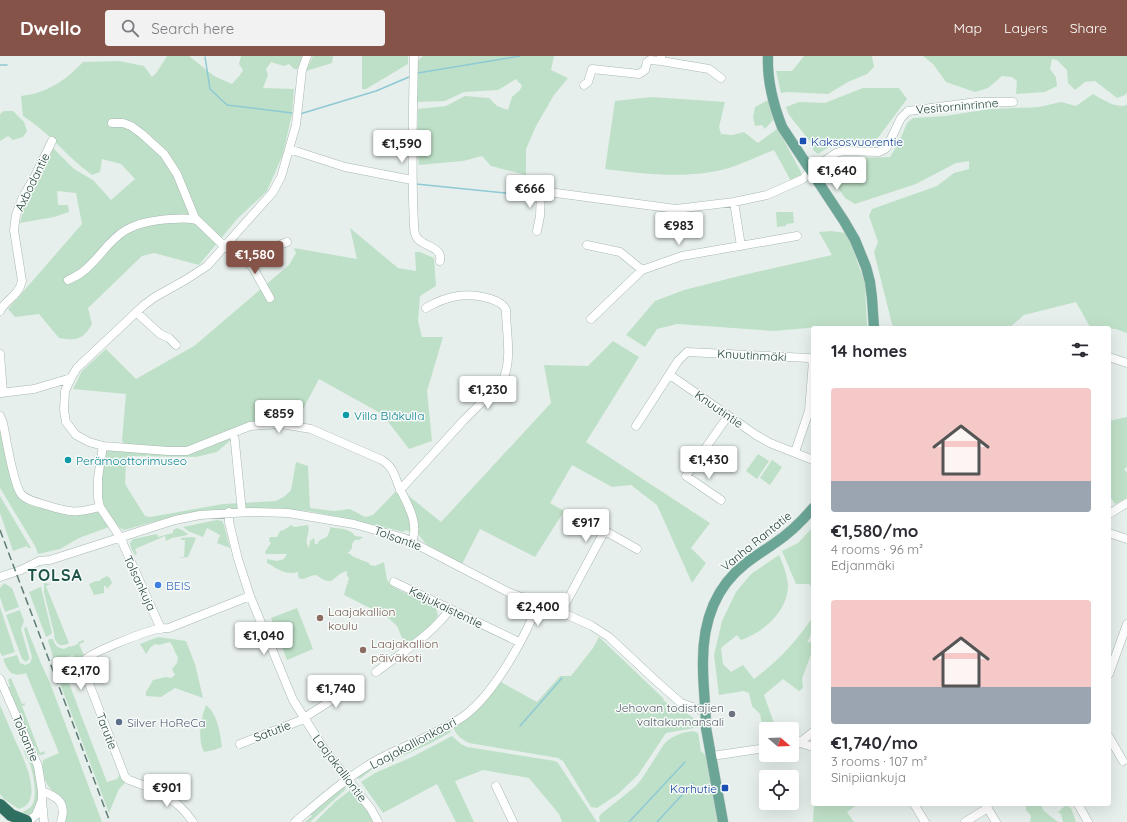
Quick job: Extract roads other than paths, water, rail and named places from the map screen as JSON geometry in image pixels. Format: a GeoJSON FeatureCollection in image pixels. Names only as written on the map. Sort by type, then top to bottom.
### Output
{"type":"FeatureCollection","features":[{"type":"Feature","properties":{"kind":"highway"},"geometry":{"type":"LineString","coordinates":[[0,805],[11,815],[27,821]]}},
{"type":"Feature","properties":{"kind":"main road"},"geometry":{"type":"LineString","coordinates":[[768,56],[768,78],[776,113],[782,127],[844,221],[862,255],[872,298],[874,326]]}},
{"type":"Feature","properties":{"kind":"main road","name":"Vanha Rantatie"},"geometry":{"type":"LineString","coordinates":[[723,822],[712,756],[710,728],[706,712],[703,667],[704,642],[709,615],[718,594],[727,581],[743,565],[790,532],[811,510]]}},
{"type":"Feature","properties":{"kind":"street"},"geometry":{"type":"LineString","coordinates":[[307,56],[302,70],[296,125],[281,177],[271,195],[207,266],[155,297],[136,312],[77,368],[65,391],[64,410],[68,425],[76,435],[82,439],[103,446],[168,452],[187,451],[250,426],[281,424],[312,429],[382,460],[393,470],[400,490],[409,506],[415,526],[412,542]]}},
{"type":"Feature","properties":{"kind":"street"},"geometry":{"type":"LineString","coordinates":[[414,56],[412,180],[414,230],[417,238],[423,244],[438,251],[440,261]]}},
{"type":"Feature","properties":{"kind":"street"},"geometry":{"type":"LineString","coordinates":[[584,85],[588,82],[592,69],[639,74],[645,70],[647,62],[661,58],[709,69],[721,78]]}},
{"type":"Feature","properties":{"kind":"street","name":"Vesitorninrinne"},"geometry":{"type":"LineString","coordinates":[[810,171],[842,151],[879,152],[885,149],[901,118],[908,111],[977,102],[1013,102]]}},
{"type":"Feature","properties":{"kind":"street"},"geometry":{"type":"LineString","coordinates":[[112,123],[123,123],[130,126],[142,134],[164,154],[176,174],[198,221],[224,246],[252,266],[270,298]]}},
{"type":"Feature","properties":{"kind":"street","name":"Axbodantie"},"geometry":{"type":"LineString","coordinates":[[0,311],[4,304],[16,295],[20,289],[22,281],[14,230],[16,215],[22,199],[36,176],[52,141]]}},
{"type":"Feature","properties":{"kind":"street"},"geometry":{"type":"LineString","coordinates":[[289,149],[345,167],[412,180]]}},
{"type":"Feature","properties":{"kind":"street"},"geometry":{"type":"LineString","coordinates":[[537,231],[540,216],[541,191],[676,209],[734,202],[774,192],[804,179],[810,171]]}},
{"type":"Feature","properties":{"kind":"street"},"geometry":{"type":"LineString","coordinates":[[734,202],[741,246]]}},
{"type":"Feature","properties":{"kind":"street"},"geometry":{"type":"LineString","coordinates":[[68,280],[81,274],[111,242],[125,230],[139,224],[156,220],[191,218],[198,221]]}},
{"type":"Feature","properties":{"kind":"street"},"geometry":{"type":"LineString","coordinates":[[591,319],[642,270],[682,256],[797,236]]}},
{"type":"Feature","properties":{"kind":"street"},"geometry":{"type":"LineString","coordinates":[[252,266],[277,246],[287,242]]}},
{"type":"Feature","properties":{"kind":"street"},"geometry":{"type":"LineString","coordinates":[[588,245],[620,252],[642,270]]}},
{"type":"Feature","properties":{"kind":"street"},"geometry":{"type":"LineString","coordinates":[[400,490],[464,420],[502,382],[506,374],[508,360],[505,307],[495,300],[469,294],[444,298],[426,308]]}},
{"type":"Feature","properties":{"kind":"street"},"geometry":{"type":"LineString","coordinates":[[136,312],[160,334],[169,338],[176,345]]}},
{"type":"Feature","properties":{"kind":"street","name":"Knuutinmäki"},"geometry":{"type":"LineString","coordinates":[[636,426],[678,361],[687,352],[811,358]]}},
{"type":"Feature","properties":{"kind":"street"},"geometry":{"type":"LineString","coordinates":[[0,354],[2,393],[34,389],[71,378]]}},
{"type":"Feature","properties":{"kind":"street"},"geometry":{"type":"LineString","coordinates":[[1111,358],[1127,363]]}},
{"type":"Feature","properties":{"kind":"street","name":"Knuutintie"},"geometry":{"type":"LineString","coordinates":[[670,375],[760,438],[811,459]]}},
{"type":"Feature","properties":{"kind":"street","name":"Knuutinmäki"},"geometry":{"type":"LineString","coordinates":[[795,452],[809,411],[811,386]]}},
{"type":"Feature","properties":{"kind":"street"},"geometry":{"type":"LineString","coordinates":[[0,416],[3,423],[16,483],[22,495],[35,502],[62,510],[74,512],[100,507],[98,498],[98,478],[103,446]]}},
{"type":"Feature","properties":{"kind":"street"},"geometry":{"type":"LineString","coordinates":[[721,500],[686,476],[728,416]]}},
{"type":"Feature","properties":{"kind":"street"},"geometry":{"type":"LineString","coordinates":[[234,433],[242,512]]}},
{"type":"Feature","properties":{"kind":"street"},"geometry":{"type":"LineString","coordinates":[[1111,513],[1127,503]]}},
{"type":"Feature","properties":{"kind":"street","name":"Tolsankuja"},"geometry":{"type":"LineString","coordinates":[[100,507],[120,537],[161,628]]}},
{"type":"Feature","properties":{"kind":"street","name":"Tolsantie"},"geometry":{"type":"LineString","coordinates":[[0,577],[21,570],[39,561],[50,560],[174,520],[229,512],[288,512],[304,514],[354,524],[396,535],[508,592],[561,612],[601,631],[681,703],[706,712]]}},
{"type":"Feature","properties":{"kind":"street","name":"Laajakalliontie"},"geometry":{"type":"LineString","coordinates":[[229,512],[229,522],[238,559],[250,596],[288,690],[324,749],[348,779],[378,822]]}},
{"type":"Feature","properties":{"kind":"street"},"geometry":{"type":"LineString","coordinates":[[561,612],[604,532],[607,532],[637,549]]}},
{"type":"Feature","properties":{"kind":"street"},"geometry":{"type":"LineString","coordinates":[[1111,534],[1127,539]]}},
{"type":"Feature","properties":{"kind":"street","name":"Keijukaistentie"},"geometry":{"type":"LineString","coordinates":[[394,582],[519,642]]}},
{"type":"Feature","properties":{"kind":"street","name":"Tarutie"},"geometry":{"type":"LineString","coordinates":[[193,822],[186,812],[160,791],[129,780],[125,777],[86,675],[85,660],[87,657],[116,645],[161,628],[170,628],[250,596]]}},
{"type":"Feature","properties":{"kind":"street","name":"Laajakallionkaari"},"geometry":{"type":"LineString","coordinates":[[295,822],[348,779],[376,761],[452,724],[465,716],[484,698],[504,670],[538,603]]}},
{"type":"Feature","properties":{"kind":"street"},"geometry":{"type":"LineString","coordinates":[[376,672],[432,629],[450,609]]}},
{"type":"Feature","properties":{"kind":"street"},"geometry":{"type":"LineString","coordinates":[[1111,667],[1127,624]]}},
{"type":"Feature","properties":{"kind":"street","name":"Tolsantie"},"geometry":{"type":"LineString","coordinates":[[0,679],[36,760],[42,791],[44,822]]}},
{"type":"Feature","properties":{"kind":"street","name":"Satutie"},"geometry":{"type":"LineString","coordinates":[[240,744],[299,721],[357,684]]}},
{"type":"Feature","properties":{"kind":"street"},"geometry":{"type":"LineString","coordinates":[[799,741],[811,733]]}},
{"type":"Feature","properties":{"kind":"street"},"geometry":{"type":"LineString","coordinates":[[1111,741],[1123,761]]}},
{"type":"Feature","properties":{"kind":"street"},"geometry":{"type":"LineString","coordinates":[[799,744],[811,747]]}},
{"type":"Feature","properties":{"kind":"street"},"geometry":{"type":"LineString","coordinates":[[712,756],[759,749]]}},
{"type":"Feature","properties":{"kind":"street"},"geometry":{"type":"LineString","coordinates":[[496,786],[513,822]]}},
{"type":"Feature","properties":{"kind":"street"},"geometry":{"type":"LineString","coordinates":[[42,791],[53,795],[59,800],[63,812],[61,822]]}},
{"type":"Feature","properties":{"kind":"street","name":"Tolsantie"},"geometry":{"type":"LineString","coordinates":[[27,821],[36,815],[42,800]]}},
{"type":"Feature","properties":{"kind":"street"},"geometry":{"type":"LineString","coordinates":[[915,806],[926,822]]}},
{"type":"Feature","properties":{"kind":"street"},"geometry":{"type":"LineString","coordinates":[[965,822],[987,806],[996,822]]}},
{"type":"Feature","properties":{"kind":"street"},"geometry":{"type":"LineString","coordinates":[[1079,806],[1088,822]]}},
{"type":"Feature","properties":{"kind":"street"},"geometry":{"type":"LineString","coordinates":[[27,821],[35,819],[40,822]]}},
{"type":"Feature","properties":{"kind":"waterway"},"geometry":{"type":"LineString","coordinates":[[418,73],[520,56]]}},
{"type":"Feature","properties":{"kind":"waterway"},"geometry":{"type":"LineString","coordinates":[[205,57],[210,89],[227,105],[292,113]]}},
{"type":"Feature","properties":{"kind":"waterway"},"geometry":{"type":"LineString","coordinates":[[0,65],[7,65]]}},
{"type":"Feature","properties":{"kind":"waterway"},"geometry":{"type":"LineString","coordinates":[[300,114],[376,91],[409,77]]}},
{"type":"Feature","properties":{"kind":"waterway"},"geometry":{"type":"LineString","coordinates":[[416,184],[534,196]]}},
{"type":"Feature","properties":{"kind":"waterway"},"geometry":{"type":"LineString","coordinates":[[520,726],[562,678]]}},
{"type":"Feature","properties":{"kind":"waterway"},"geometry":{"type":"LineString","coordinates":[[629,822],[685,762]]}},
{"type":"Feature","properties":{"kind":"waterway"},"geometry":{"type":"LineString","coordinates":[[657,822],[693,783]]}},
{"type":"Feature","properties":{"kind":"railway"},"geometry":{"type":"LineString","coordinates":[[0,530],[110,822]]}},
{"type":"Feature","properties":{"kind":"place","name":"Kaksosvuorentie"},"geometry":{"type":"Point","coordinates":[803,141]}},
{"type":"Feature","properties":{"kind":"place","name":"Villa Blåkulla"},"geometry":{"type":"Point","coordinates":[346,415]}},
{"type":"Feature","properties":{"kind":"place","name":"Perämoottorimuseo"},"geometry":{"type":"Point","coordinates":[68,460]}},
{"type":"Feature","properties":{"kind":"place","name":"BEIS"},"geometry":{"type":"Point","coordinates":[158,585]}},
{"type":"Feature","properties":{"kind":"place","name":"Laajakallion koulu"},"geometry":{"type":"Point","coordinates":[320,618]}},
{"type":"Feature","properties":{"kind":"place","name":"Laajakallion päiväkoti"},"geometry":{"type":"Point","coordinates":[363,650]}},
{"type":"Feature","properties":{"kind":"place","name":"Jehovan todistajien valtakunnansali"},"geometry":{"type":"Point","coordinates":[732,714]}},
{"type":"Feature","properties":{"kind":"place","name":"Silver HoReCa"},"geometry":{"type":"Point","coordinates":[119,722]}},
{"type":"Feature","properties":{"kind":"place","name":"Karhutie"},"geometry":{"type":"Point","coordinates":[725,788]}},
{"type":"Feature","properties":{"kind":"district","name":"TOLSA"},"geometry":{"type":"Point","coordinates":[55,575]}}]}
